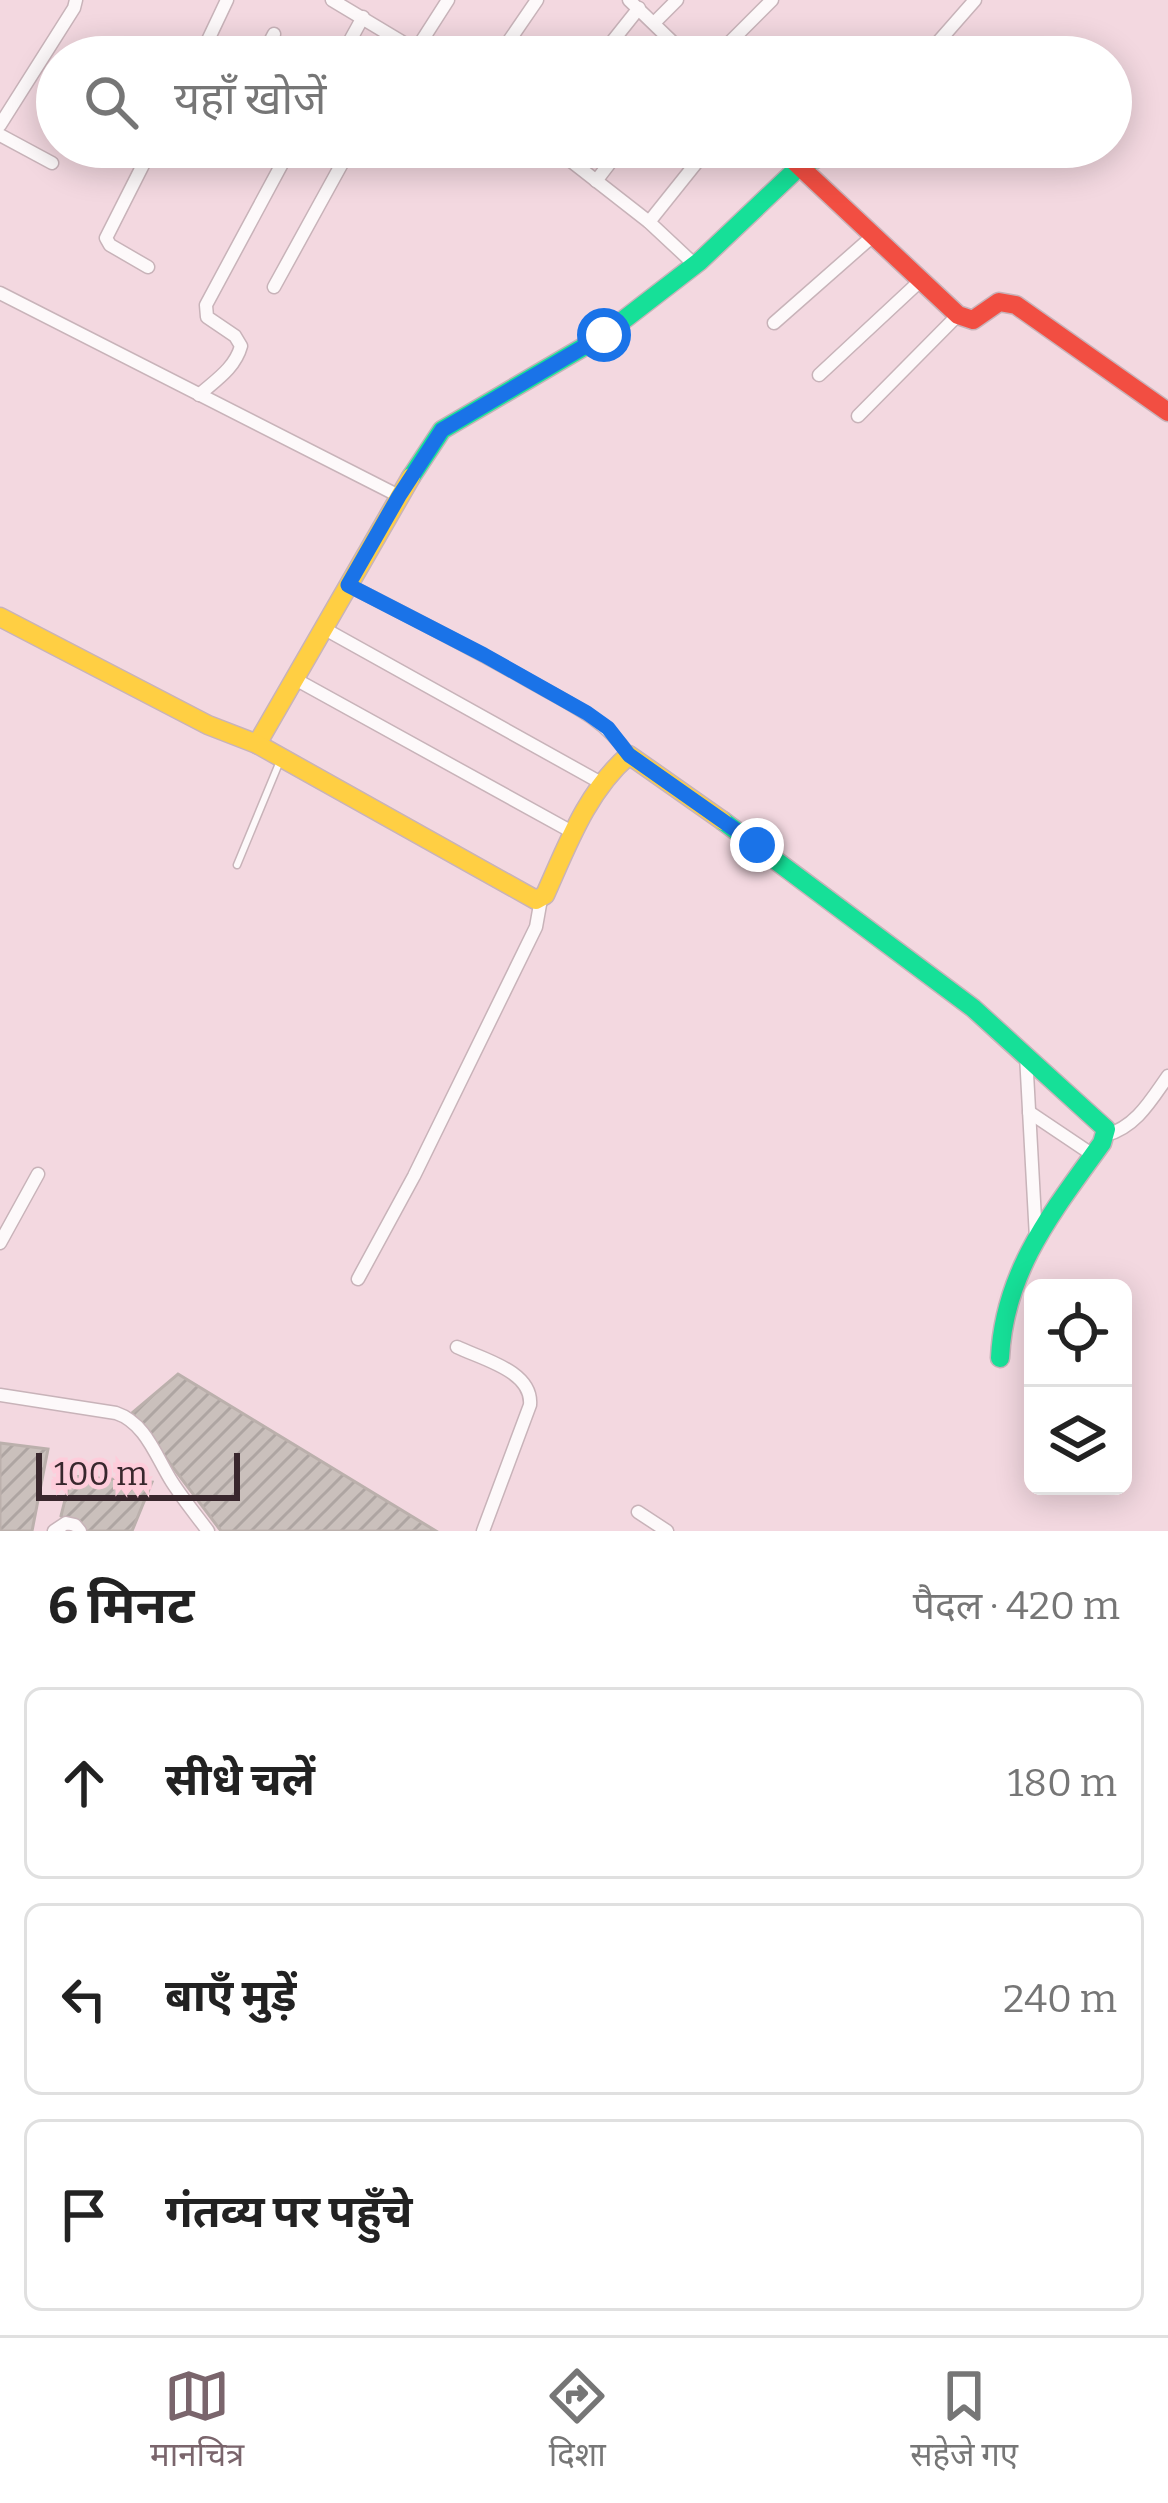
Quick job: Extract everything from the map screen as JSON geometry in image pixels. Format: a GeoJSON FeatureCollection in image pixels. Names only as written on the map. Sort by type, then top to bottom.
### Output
{"type":"FeatureCollection","features":[{"type":"Feature","properties":{"kind":"street"},"geometry":{"type":"LineString","coordinates":[[56,36],[76,0]]}},
{"type":"Feature","properties":{"kind":"street"},"geometry":{"type":"LineString","coordinates":[[210,36],[227,0]]}},
{"type":"Feature","properties":{"kind":"street"},"geometry":{"type":"LineString","coordinates":[[332,0],[357,9],[392,36]]}},
{"type":"Feature","properties":{"kind":"street"},"geometry":{"type":"LineString","coordinates":[[423,36],[448,0]]}},
{"type":"Feature","properties":{"kind":"street"},"geometry":{"type":"LineString","coordinates":[[512,36],[537,0]]}},
{"type":"Feature","properties":{"kind":"street"},"geometry":{"type":"LineString","coordinates":[[654,23],[677,0]]}},
{"type":"Feature","properties":{"kind":"street"},"geometry":{"type":"LineString","coordinates":[[736,36],[772,0]]}},
{"type":"Feature","properties":{"kind":"street"},"geometry":{"type":"LineString","coordinates":[[943,36],[975,0]]}},
{"type":"Feature","properties":{"kind":"street"},"geometry":{"type":"LineString","coordinates":[[613,36],[634,4],[667,36]]}},
{"type":"Feature","properties":{"kind":"street"},"geometry":{"type":"LineString","coordinates":[[0,125],[36,68]]}},
{"type":"Feature","properties":{"kind":"street"},"geometry":{"type":"LineString","coordinates":[[0,135],[36,154]]}},
{"type":"Feature","properties":{"kind":"street"},"geometry":{"type":"LineString","coordinates":[[141,168],[106,238],[148,267]]}},
{"type":"Feature","properties":{"kind":"street"},"geometry":{"type":"LineString","coordinates":[[199,394],[239,354],[241,346],[235,336],[207,317],[206,304],[280,168]]}},
{"type":"Feature","properties":{"kind":"street"},"geometry":{"type":"LineString","coordinates":[[274,287],[339,168]]}},
{"type":"Feature","properties":{"kind":"street"},"geometry":{"type":"LineString","coordinates":[[580,168],[695,265]]}},
{"type":"Feature","properties":{"kind":"street"},"geometry":{"type":"LineString","coordinates":[[596,181],[606,168]]}},
{"type":"Feature","properties":{"kind":"street"},"geometry":{"type":"LineString","coordinates":[[649,222],[692,168]]}},
{"type":"Feature","properties":{"kind":"street"},"geometry":{"type":"LineString","coordinates":[[257,744],[442,430],[604,335],[695,265],[798,168]]}},
{"type":"Feature","properties":{"kind":"street"},"geometry":{"type":"LineString","coordinates":[[800,168],[958,316],[973,320],[999,302],[1016,304],[1168,412]]}},
{"type":"Feature","properties":{"kind":"street"},"geometry":{"type":"LineString","coordinates":[[774,323],[874,235]]}},
{"type":"Feature","properties":{"kind":"street"},"geometry":{"type":"LineString","coordinates":[[819,375],[919,282]]}},
{"type":"Feature","properties":{"kind":"street"},"geometry":{"type":"LineString","coordinates":[[0,293],[399,496]]}},
{"type":"Feature","properties":{"kind":"street"},"geometry":{"type":"LineString","coordinates":[[859,416],[958,316]]}},
{"type":"Feature","properties":{"kind":"street"},"geometry":{"type":"LineString","coordinates":[[348,585],[484,655],[608,728],[629,755],[937,980],[1104,1124],[1106,1136]]}},
{"type":"Feature","properties":{"kind":"street"},"geometry":{"type":"LineString","coordinates":[[0,617],[208,725],[257,744],[541,899]]}},
{"type":"Feature","properties":{"kind":"street"},"geometry":{"type":"LineString","coordinates":[[323,628],[603,784]]}},
{"type":"Feature","properties":{"kind":"street"},"geometry":{"type":"LineString","coordinates":[[295,679],[574,833]]}},
{"type":"Feature","properties":{"kind":"street"},"geometry":{"type":"LineString","coordinates":[[358,1279],[536,927],[541,899],[574,833],[603,784],[629,755]]}},
{"type":"Feature","properties":{"kind":"street"},"geometry":{"type":"LineString","coordinates":[[1025,1054],[1036,1240]]}},
{"type":"Feature","properties":{"kind":"street"},"geometry":{"type":"LineString","coordinates":[[1000,1358],[999,1339],[1012,1292],[1036,1240],[1106,1136],[1137,1118],[1168,1076]]}},
{"type":"Feature","properties":{"kind":"street"},"geometry":{"type":"LineString","coordinates":[[1029,1112],[1094,1155]]}},
{"type":"Feature","properties":{"kind":"street"},"geometry":{"type":"LineString","coordinates":[[0,1243],[38,1174]]}},
{"type":"Feature","properties":{"kind":"street"},"geometry":{"type":"LineString","coordinates":[[458,1347],[514,1374],[531,1394],[483,1531]]}},
{"type":"Feature","properties":{"kind":"street"},"geometry":{"type":"LineString","coordinates":[[0,1395],[128,1417],[208,1531]]}},
{"type":"Feature","properties":{"kind":"street"},"geometry":{"type":"LineString","coordinates":[[646,1521],[667,1531]]}},
{"type":"Feature","properties":{"kind":"street"},"geometry":{"type":"LineString","coordinates":[[55,1531],[66,1523],[80,1531]]}},
{"type":"Feature","properties":{"kind":"lane"},"geometry":{"type":"LineString","coordinates":[[237,865],[281,758]]}},
{"type":"Feature","properties":{"kind":"building"},"geometry":{"type":"Polygon","coordinates":[[[178,1374],[436,1531],[221,1531],[132,1413],[178,1374]]]}},
{"type":"Feature","properties":{"kind":"building"},"geometry":{"type":"Polygon","coordinates":[[[0,1443],[48,1449],[32,1531],[0,1531],[0,1443]]]}},
{"type":"Feature","properties":{"kind":"building"},"geometry":{"type":"Polygon","coordinates":[[[71,1476],[152,1482],[132,1531],[81,1531],[61,1516],[71,1476]]]}},
{"type":"Feature","properties":{"kind":"traffic: fast"},"geometry":{"type":"LineString","coordinates":[[411,477],[442,430],[604,335],[700,261],[798,168]]}},
{"type":"Feature","properties":{"kind":"traffic: fast"},"geometry":{"type":"LineString","coordinates":[[723,821],[973,1008],[1106,1129],[1102,1143],[1049,1218],[1021,1270],[1000,1358]]}},
{"type":"Feature","properties":{"kind":"traffic: slow"},"geometry":{"type":"LineString","coordinates":[[0,617],[208,725],[257,744],[411,477]]}},
{"type":"Feature","properties":{"kind":"traffic: slow"},"geometry":{"type":"LineString","coordinates":[[257,744],[536,900],[545,895],[590,802],[629,755],[723,821]]}},
{"type":"Feature","properties":{"kind":"traffic: jam"},"geometry":{"type":"LineString","coordinates":[[801,168],[958,315],[973,320],[999,302],[1016,305],[1168,412]]}},
{"type":"Feature","properties":{"kind":"route"},"geometry":{"type":"LineString","coordinates":[[604,335],[442,430],[348,585],[587,713],[608,728],[629,755],[757,845]]}}]}
